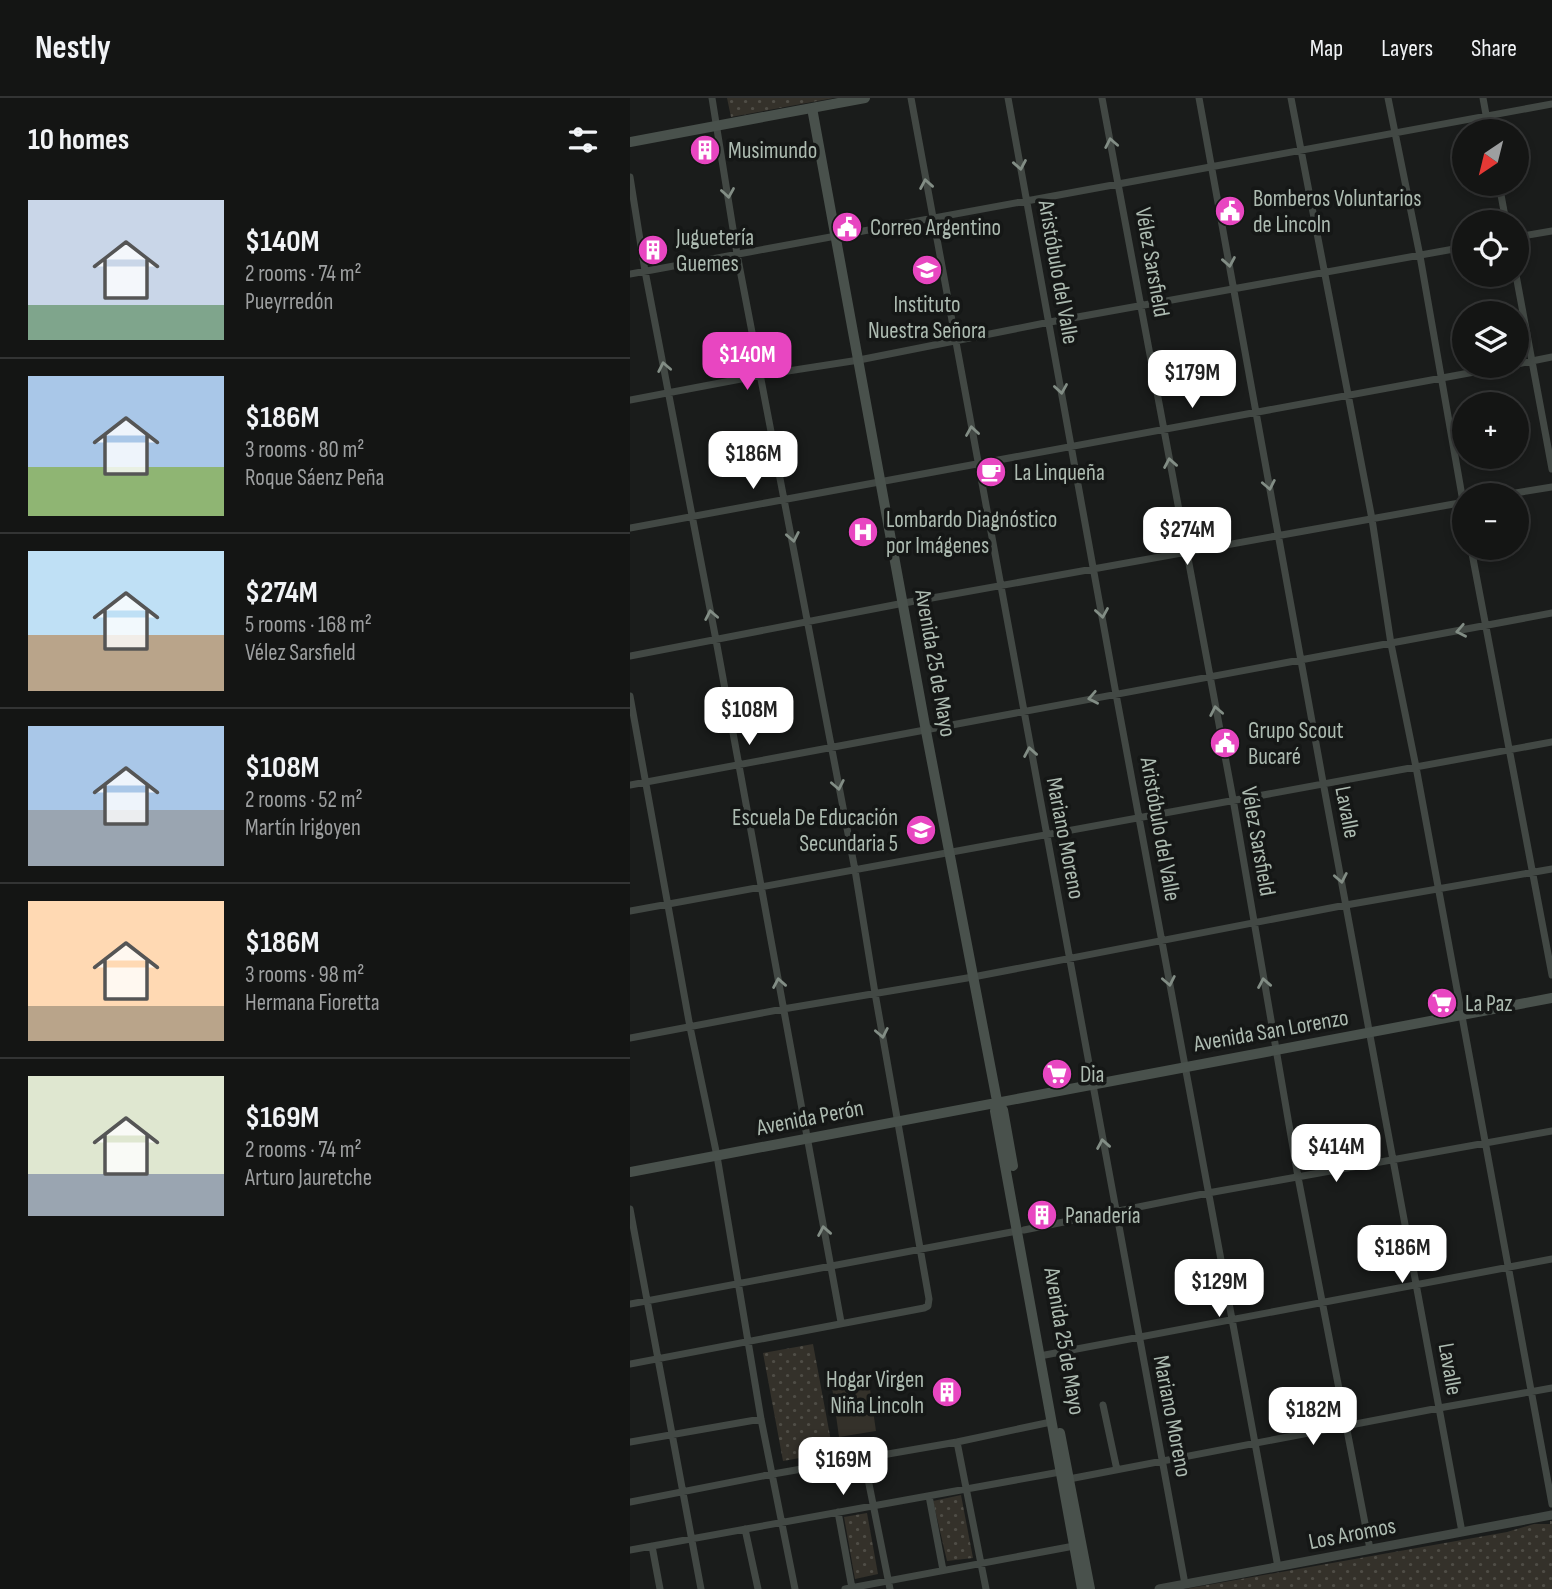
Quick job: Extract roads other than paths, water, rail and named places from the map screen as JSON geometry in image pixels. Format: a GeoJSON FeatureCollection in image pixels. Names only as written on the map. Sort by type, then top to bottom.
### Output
{"type":"FeatureCollection","features":[{"type":"Feature","properties":{"kind":"main road"},"geometry":{"type":"LineString","coordinates":[[630,142],[865,98]]}},
{"type":"Feature","properties":{"kind":"main road","name":"Avenida 25 de Mayo"},"geometry":{"type":"LineString","coordinates":[[812,108],[926,731],[997,1101],[1003,1110],[1042,1355],[1090,1589]]}},
{"type":"Feature","properties":{"kind":"main road","name":"Avenida San Lorenzo"},"geometry":{"type":"LineString","coordinates":[[997,1101],[1552,998]]}},
{"type":"Feature","properties":{"kind":"main road","name":"Avenida Perón"},"geometry":{"type":"LineString","coordinates":[[630,1172],[997,1101]]}},
{"type":"Feature","properties":{"kind":"main road","name":"Avenida 25 de Mayo"},"geometry":{"type":"LineString","coordinates":[[1042,1355],[1051,1422],[1065,1476],[1082,1589]]}},
{"type":"Feature","properties":{"kind":"street"},"geometry":{"type":"LineString","coordinates":[[630,1364],[928,1306],[929,1299],[855,870],[737,254],[712,98]]}},
{"type":"Feature","properties":{"kind":"street","name":"Mariano Moreno"},"geometry":{"type":"LineString","coordinates":[[911,98],[1185,1584]]}},
{"type":"Feature","properties":{"kind":"street","name":"Aristóbulo del Valle"},"geometry":{"type":"LineString","coordinates":[[1008,98],[1050,322],[1070,447],[1095,570],[1115,694],[1278,1567]]}},
{"type":"Feature","properties":{"kind":"street","name":"Vélez Sarsfield"},"geometry":{"type":"LineString","coordinates":[[1102,98],[1233,799],[1298,1177],[1370,1549]]}},
{"type":"Feature","properties":{"kind":"street","name":"Lavalle"},"geometry":{"type":"LineString","coordinates":[[1199,98],[1462,1532]]}},
{"type":"Feature","properties":{"kind":"street"},"geometry":{"type":"LineString","coordinates":[[1291,98],[1372,519],[1391,644],[1552,1504]]}},
{"type":"Feature","properties":{"kind":"street"},"geometry":{"type":"LineString","coordinates":[[1388,98],[1420,256],[1460,483]]}},
{"type":"Feature","properties":{"kind":"street"},"geometry":{"type":"LineString","coordinates":[[1483,98],[1487,119]]}},
{"type":"Feature","properties":{"kind":"street"},"geometry":{"type":"LineString","coordinates":[[630,274],[1552,104]]}},
{"type":"Feature","properties":{"kind":"street"},"geometry":{"type":"LineString","coordinates":[[630,177],[645,271],[716,640],[841,1322]]}},
{"type":"Feature","properties":{"kind":"street"},"geometry":{"type":"LineString","coordinates":[[1529,235],[1552,230]]}},
{"type":"Feature","properties":{"kind":"street"},"geometry":{"type":"LineString","coordinates":[[630,400],[1452,250]]}},
{"type":"Feature","properties":{"kind":"street"},"geometry":{"type":"LineString","coordinates":[[1518,287],[1552,469]]}},
{"type":"Feature","properties":{"kind":"street"},"geometry":{"type":"LineString","coordinates":[[1531,361],[1552,358]]}},
{"type":"Feature","properties":{"kind":"street"},"geometry":{"type":"LineString","coordinates":[[630,528],[1452,377]]}},
{"type":"Feature","properties":{"kind":"street"},"geometry":{"type":"LineString","coordinates":[[1529,491],[1552,487]]}},
{"type":"Feature","properties":{"kind":"street"},"geometry":{"type":"LineString","coordinates":[[630,656],[904,603],[1452,504]]}},
{"type":"Feature","properties":{"kind":"street"},"geometry":{"type":"LineString","coordinates":[[1473,560],[1552,975]]}},
{"type":"Feature","properties":{"kind":"street"},"geometry":{"type":"LineString","coordinates":[[630,785],[1552,613]]}},
{"type":"Feature","properties":{"kind":"street"},"geometry":{"type":"LineString","coordinates":[[630,696],[690,1027],[717,1156],[761,1419],[795,1589]]}},
{"type":"Feature","properties":{"kind":"street"},"geometry":{"type":"LineString","coordinates":[[630,911],[1552,742]]}},
{"type":"Feature","properties":{"kind":"street"},"geometry":{"type":"LineString","coordinates":[[630,1038],[1552,869]]}},
{"type":"Feature","properties":{"kind":"street"},"geometry":{"type":"LineString","coordinates":[[630,1304],[1208,1193],[1552,1131]]}},
{"type":"Feature","properties":{"kind":"street"},"geometry":{"type":"LineString","coordinates":[[630,1209],[701,1589]]}},
{"type":"Feature","properties":{"kind":"street"},"geometry":{"type":"LineString","coordinates":[[1042,1355],[1552,1259]]}},
{"type":"Feature","properties":{"kind":"street"},"geometry":{"type":"LineString","coordinates":[[630,1550],[929,1496],[1163,1462],[1552,1388]]}},
{"type":"Feature","properties":{"kind":"street"},"geometry":{"type":"LineString","coordinates":[[1103,1405],[1117,1470]]}},
{"type":"Feature","properties":{"kind":"street"},"geometry":{"type":"LineString","coordinates":[[630,1442],[761,1419]]}},
{"type":"Feature","properties":{"kind":"street"},"geometry":{"type":"LineString","coordinates":[[630,1502],[957,1442],[1051,1422]]}},
{"type":"Feature","properties":{"kind":"street"},"geometry":{"type":"LineString","coordinates":[[957,1442],[986,1589]]}},
{"type":"Feature","properties":{"kind":"street"},"geometry":{"type":"LineString","coordinates":[[864,1459],[889,1585]]}},
{"type":"Feature","properties":{"kind":"street"},"geometry":{"type":"LineString","coordinates":[[929,1496],[943,1570]]}},
{"type":"Feature","properties":{"kind":"street"},"geometry":{"type":"LineString","coordinates":[[838,1512],[849,1588],[889,1585],[943,1570],[1074,1546]]}},
{"type":"Feature","properties":{"kind":"street","name":"Los Aromos"},"geometry":{"type":"LineString","coordinates":[[1159,1589],[1552,1515]]}},
{"type":"Feature","properties":{"kind":"street"},"geometry":{"type":"LineString","coordinates":[[745,1530],[758,1589]]}},
{"type":"Feature","properties":{"kind":"street"},"geometry":{"type":"LineString","coordinates":[[652,1546],[660,1589]]}},
{"type":"Feature","properties":{"kind":"place","name":"Musimundo"},"geometry":{"type":"Point","coordinates":[705,150]}},
{"type":"Feature","properties":{"kind":"place","name":"Bomberos Voluntarios de Lincoln"},"geometry":{"type":"Point","coordinates":[1230,211]}},
{"type":"Feature","properties":{"kind":"place","name":"Correo Argentino"},"geometry":{"type":"Point","coordinates":[847,227]}},
{"type":"Feature","properties":{"kind":"place","name":"Juguetería Guemes"},"geometry":{"type":"Point","coordinates":[653,250]}},
{"type":"Feature","properties":{"kind":"place","name":"Instituto Nuestra Señora"},"geometry":{"type":"Point","coordinates":[927,270]}},
{"type":"Feature","properties":{"kind":"place","name":"La Linqueña"},"geometry":{"type":"Point","coordinates":[991,472]}},
{"type":"Feature","properties":{"kind":"place","name":"Lombardo Diagnóstico por Imágenes"},"geometry":{"type":"Point","coordinates":[863,532]}},
{"type":"Feature","properties":{"kind":"place","name":"Grupo Scout Bucaré"},"geometry":{"type":"Point","coordinates":[1225,743]}},
{"type":"Feature","properties":{"kind":"place","name":"Escuela De Educación Secundaria 5"},"geometry":{"type":"Point","coordinates":[921,830]}},
{"type":"Feature","properties":{"kind":"place","name":"La Paz"},"geometry":{"type":"Point","coordinates":[1442,1003]}},
{"type":"Feature","properties":{"kind":"place","name":"Dia"},"geometry":{"type":"Point","coordinates":[1057,1074]}},
{"type":"Feature","properties":{"kind":"place","name":"Panadería"},"geometry":{"type":"Point","coordinates":[1042,1215]}},
{"type":"Feature","properties":{"kind":"place","name":"Hogar Virgen Niña Lincoln"},"geometry":{"type":"Point","coordinates":[947,1392]}}]}
